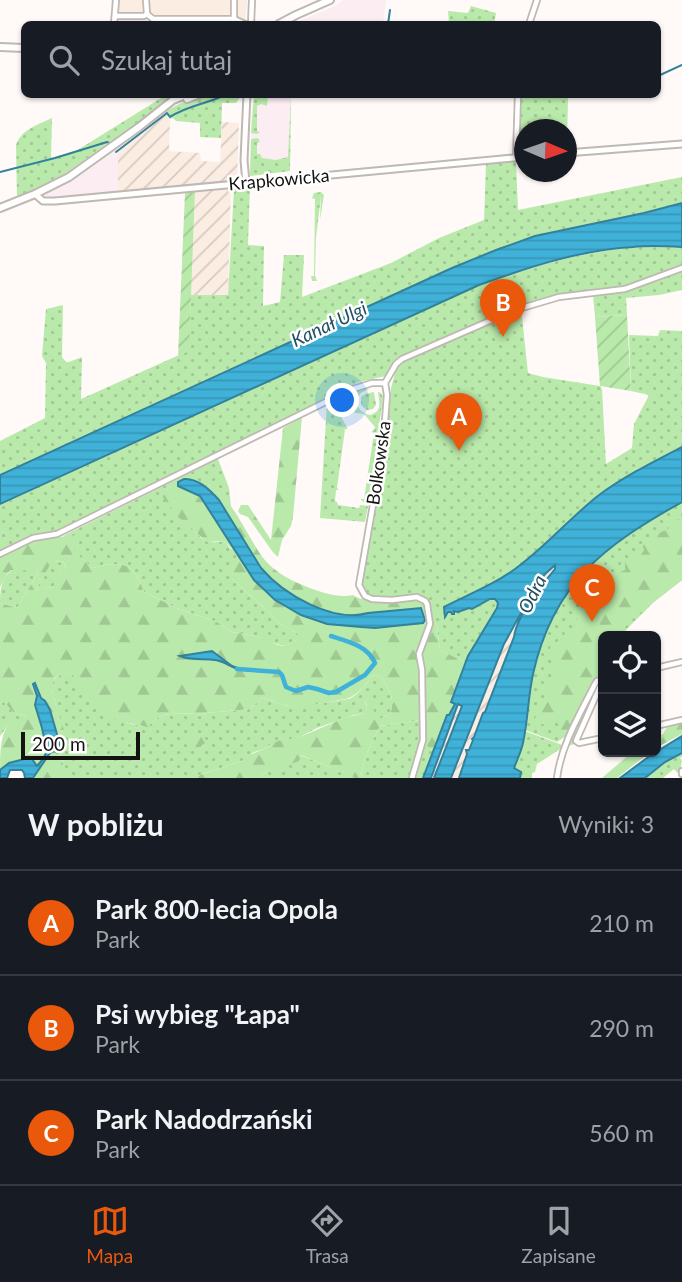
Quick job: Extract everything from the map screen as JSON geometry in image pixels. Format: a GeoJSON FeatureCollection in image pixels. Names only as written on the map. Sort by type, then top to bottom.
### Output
{"type":"FeatureCollection","features":[{"type":"Feature","properties":{"kind":"main road"},"geometry":{"type":"LineString","coordinates":[[283,21],[330,0]]}},
{"type":"Feature","properties":{"kind":"main road"},"geometry":{"type":"LineString","coordinates":[[290,21],[303,12]]}},
{"type":"Feature","properties":{"kind":"main road"},"geometry":{"type":"LineString","coordinates":[[0,47],[21,48]]}},
{"type":"Feature","properties":{"kind":"main road"},"geometry":{"type":"LineString","coordinates":[[0,208],[69,177],[178,98]]}},
{"type":"Feature","properties":{"kind":"main road"},"geometry":{"type":"LineString","coordinates":[[157,113],[189,98]]}},
{"type":"Feature","properties":{"kind":"street"},"geometry":{"type":"LineString","coordinates":[[115,21],[116,0]]}},
{"type":"Feature","properties":{"kind":"street"},"geometry":{"type":"LineString","coordinates":[[146,0],[147,14],[153,19],[238,21]]}},
{"type":"Feature","properties":{"kind":"street"},"geometry":{"type":"LineString","coordinates":[[234,0],[234,19]]}},
{"type":"Feature","properties":{"kind":"street"},"geometry":{"type":"LineString","coordinates":[[251,21],[252,0]]}},
{"type":"Feature","properties":{"kind":"street"},"geometry":{"type":"LineString","coordinates":[[531,21],[537,0]]}},
{"type":"Feature","properties":{"kind":"street"},"geometry":{"type":"LineString","coordinates":[[116,16],[147,14]]}},
{"type":"Feature","properties":{"kind":"street"},"geometry":{"type":"LineString","coordinates":[[246,183],[244,160],[249,98]]}},
{"type":"Feature","properties":{"kind":"street"},"geometry":{"type":"LineString","coordinates":[[517,98],[517,119]]}},
{"type":"Feature","properties":{"kind":"street"},"geometry":{"type":"LineString","coordinates":[[577,152],[682,144]]}},
{"type":"Feature","properties":{"kind":"street","name":"Krapkowicka"},"geometry":{"type":"LineString","coordinates":[[35,194],[41,200],[47,201],[514,157]]}},
{"type":"Feature","properties":{"kind":"street"},"geometry":{"type":"LineString","coordinates":[[0,554],[33,538],[57,534],[333,398],[362,386],[386,383],[396,364],[402,359],[507,313],[559,297],[625,289],[682,268]]}},
{"type":"Feature","properties":{"kind":"street","name":"Bolkowska"},"geometry":{"type":"LineString","coordinates":[[386,383],[383,447],[359,585],[365,596],[372,599],[417,597],[427,604],[430,624],[419,654],[423,740],[412,778]]}},
{"type":"Feature","properties":{"kind":"street"},"geometry":{"type":"LineString","coordinates":[[661,667],[682,662]]}},
{"type":"Feature","properties":{"kind":"street"},"geometry":{"type":"LineString","coordinates":[[557,778],[565,746],[598,681]]}},
{"type":"Feature","properties":{"kind":"street"},"geometry":{"type":"LineString","coordinates":[[598,690],[576,738],[577,743],[598,739]]}},
{"type":"Feature","properties":{"kind":"street"},"geometry":{"type":"LineString","coordinates":[[661,725],[682,720]]}},
{"type":"Feature","properties":{"kind":"shaded area"},"geometry":{"type":"Polygon","coordinates":[[[112,0],[247,0],[244,21],[113,21],[114,3],[111,3],[112,0]]]}},
{"type":"Feature","properties":{"kind":"shaded area"},"geometry":{"type":"Polygon","coordinates":[[[343,0],[386,0],[383,21],[300,21],[343,0]]]}},
{"type":"Feature","properties":{"kind":"shaded area"},"geometry":{"type":"Polygon","coordinates":[[[262,98],[291,98],[290,171],[250,176],[252,105],[262,98]]]}},
{"type":"Feature","properties":{"kind":"shaded area"},"geometry":{"type":"Polygon","coordinates":[[[562,98],[568,98],[567,119],[519,119],[562,98]]]}},
{"type":"Feature","properties":{"kind":"shaded area"},"geometry":{"type":"Polygon","coordinates":[[[165,115],[170,119],[169,151],[200,153],[201,161],[220,162],[222,122],[239,123],[237,181],[118,192],[118,150],[165,115]]]}},
{"type":"Feature","properties":{"kind":"shaded area"},"geometry":{"type":"Polygon","coordinates":[[[112,146],[118,150],[119,163],[118,192],[115,196],[47,201],[35,194],[56,184],[112,146]]]}},
{"type":"Feature","properties":{"kind":"shaded area"},"geometry":{"type":"Polygon","coordinates":[[[231,188],[228,296],[191,295],[195,192],[231,188]]]}},
{"type":"Feature","properties":{"kind":"shaded area"},"geometry":{"type":"Polygon","coordinates":[[[555,565],[515,631],[459,778],[451,778],[504,644],[532,593],[555,565]]]}},
{"type":"Feature","properties":{"kind":"shaded area"},"geometry":{"type":"Polygon","coordinates":[[[458,704],[462,706],[434,778],[431,778],[458,704]]]}},
{"type":"Feature","properties":{"kind":"green space"},"geometry":{"type":"Polygon","coordinates":[[[471,6],[496,13],[495,21],[449,21],[448,11],[468,13],[471,6]]]}},
{"type":"Feature","properties":{"kind":"green space"},"geometry":{"type":"Polygon","coordinates":[[[161,98],[172,98],[68,172],[17,198],[16,145],[26,131],[52,118],[51,158],[75,151],[161,98]]]}},
{"type":"Feature","properties":{"kind":"green space"},"geometry":{"type":"Polygon","coordinates":[[[198,98],[240,98],[236,103],[222,103],[221,138],[200,137],[200,123],[170,119],[164,112],[198,98]]]}},
{"type":"Feature","properties":{"kind":"green space"},"geometry":{"type":"Polygon","coordinates":[[[254,98],[268,98],[267,106],[257,106],[257,131],[260,132],[251,133],[254,98]]]}},
{"type":"Feature","properties":{"kind":"green space"},"geometry":{"type":"Polygon","coordinates":[[[291,98],[290,171],[250,176],[251,139],[258,138],[260,142],[257,143],[257,154],[262,158],[276,160],[288,157],[291,98]]]}},
{"type":"Feature","properties":{"kind":"green space"},"geometry":{"type":"Polygon","coordinates":[[[520,98],[568,98],[567,119],[520,119],[520,98]]]}},
{"type":"Feature","properties":{"kind":"green space"},"geometry":{"type":"Polygon","coordinates":[[[514,161],[518,210],[682,177],[682,203],[535,236],[452,268],[0,475],[0,441],[45,418],[46,363],[42,356],[46,309],[63,305],[62,357],[69,362],[82,357],[81,399],[188,351],[191,295],[228,295],[234,189],[237,186],[250,185],[248,245],[264,246],[263,306],[280,302],[284,255],[304,255],[302,297],[391,263],[439,238],[484,220],[486,164],[514,161]]]}},
{"type":"Feature","properties":{"kind":"green space"},"geometry":{"type":"Polygon","coordinates":[[[195,192],[189,351],[178,356],[185,193],[195,192]]]}},
{"type":"Feature","properties":{"kind":"green space"},"geometry":{"type":"Polygon","coordinates":[[[321,192],[324,195],[320,220],[321,196],[316,238],[317,281],[312,281],[315,199],[312,198],[314,193],[321,192]]]}},
{"type":"Feature","properties":{"kind":"green space"},"geometry":{"type":"Polygon","coordinates":[[[657,246],[682,247],[682,290],[626,298],[627,315],[595,317],[593,294],[559,297],[521,308],[528,373],[600,386],[606,464],[632,448],[634,424],[649,395],[631,391],[629,335],[658,336],[660,330],[682,331],[682,447],[608,489],[503,577],[444,607],[445,617],[448,612],[478,606],[490,599],[495,599],[498,603],[465,662],[440,650],[437,625],[430,619],[427,604],[375,599],[368,595],[363,586],[362,577],[387,436],[391,388],[398,362],[386,376],[359,382],[54,533],[0,554],[0,504],[479,285],[566,258],[657,246]]]}},
{"type":"Feature","properties":{"kind":"green space"},"geometry":{"type":"Polygon","coordinates":[[[627,315],[631,391],[600,386],[595,317],[627,315]]]}},
{"type":"Feature","properties":{"kind":"green space"},"geometry":{"type":"Polygon","coordinates":[[[363,386],[369,389],[361,393],[357,402],[360,410],[365,413],[371,415],[377,411],[378,392],[383,397],[369,502],[363,502],[361,499],[364,499],[374,433],[371,432],[375,427],[364,414],[344,411],[338,402],[345,394],[363,386]]]}},
{"type":"Feature","properties":{"kind":"green space"},"geometry":{"type":"Polygon","coordinates":[[[374,392],[376,405],[367,410],[361,405],[361,397],[374,392]]]}},
{"type":"Feature","properties":{"kind":"green space"},"geometry":{"type":"Polygon","coordinates":[[[327,403],[334,405],[348,429],[345,429],[337,488],[339,490],[336,490],[335,501],[338,505],[359,508],[360,505],[368,506],[365,522],[320,518],[327,403]]]}},
{"type":"Feature","properties":{"kind":"green space"},"geometry":{"type":"Polygon","coordinates":[[[302,417],[293,517],[282,540],[278,557],[248,517],[238,511],[241,505],[248,505],[271,540],[283,428],[302,417]]]}},
{"type":"Feature","properties":{"kind":"green space"},"geometry":{"type":"Polygon","coordinates":[[[218,459],[229,488],[231,507],[209,485],[205,487],[186,480],[166,490],[190,526],[202,538],[211,542],[224,541],[241,558],[237,558],[232,579],[278,623],[297,633],[297,640],[285,646],[232,632],[217,622],[179,609],[144,592],[136,574],[125,566],[111,564],[93,568],[73,551],[75,547],[63,536],[218,459]]]}},
{"type":"Feature","properties":{"kind":"green space"},"geometry":{"type":"Polygon","coordinates":[[[208,485],[216,489],[224,497],[264,559],[291,580],[326,593],[353,595],[361,599],[407,597],[425,601],[430,619],[437,625],[440,650],[465,662],[451,701],[455,703],[449,716],[447,715],[433,752],[422,740],[421,720],[380,726],[366,757],[361,778],[355,778],[301,755],[299,761],[263,774],[259,778],[197,778],[242,761],[278,741],[300,737],[344,718],[365,713],[365,698],[369,699],[377,718],[382,718],[390,714],[392,709],[389,690],[381,677],[376,675],[370,677],[357,693],[346,699],[295,706],[262,698],[250,709],[201,715],[165,715],[157,718],[148,727],[119,721],[99,708],[72,674],[64,674],[54,679],[52,689],[67,740],[60,741],[50,710],[41,698],[36,683],[43,736],[49,755],[54,751],[62,759],[61,778],[33,778],[39,769],[29,758],[9,763],[0,770],[5,730],[12,723],[26,722],[26,716],[14,713],[4,702],[0,703],[0,603],[17,608],[38,571],[11,570],[0,587],[0,554],[38,536],[50,538],[78,535],[80,541],[74,551],[93,568],[111,564],[125,566],[136,574],[144,592],[179,609],[217,622],[232,632],[255,636],[278,645],[285,646],[297,640],[297,633],[278,623],[232,579],[229,573],[230,563],[237,558],[241,558],[253,578],[270,596],[305,616],[344,625],[405,625],[388,612],[350,616],[329,612],[285,590],[260,567],[227,511],[205,487],[208,485]],[[63,561],[51,563],[36,590],[40,592],[46,587],[54,587],[60,572],[64,574],[66,567],[63,561]]]}},
{"type":"Feature","properties":{"kind":"green space"},"geometry":{"type":"Polygon","coordinates":[[[172,486],[200,496],[234,549],[224,541],[207,542],[176,515],[163,497],[166,490],[172,486]]]}},
{"type":"Feature","properties":{"kind":"green space"},"geometry":{"type":"Polygon","coordinates":[[[682,502],[682,580],[654,602],[625,631],[598,631],[598,691],[577,743],[568,746],[574,731],[572,729],[557,742],[525,730],[532,678],[556,612],[587,568],[629,534],[682,502]]]}},
{"type":"Feature","properties":{"kind":"green space"},"geometry":{"type":"Polygon","coordinates":[[[665,520],[682,520],[682,580],[621,631],[598,631],[598,686],[580,724],[563,734],[559,732],[558,722],[546,725],[536,723],[539,705],[547,701],[544,682],[558,679],[551,644],[561,640],[565,631],[573,628],[576,612],[583,608],[588,594],[602,589],[611,576],[625,570],[625,562],[641,555],[644,540],[668,529],[665,520]]]}},
{"type":"Feature","properties":{"kind":"green space"},"geometry":{"type":"Polygon","coordinates":[[[63,561],[66,568],[64,575],[60,572],[55,586],[46,587],[40,593],[36,590],[51,562],[63,561]]]}},
{"type":"Feature","properties":{"kind":"green space"},"geometry":{"type":"Polygon","coordinates":[[[15,569],[37,570],[38,573],[17,608],[0,603],[4,579],[15,569]]]}},
{"type":"Feature","properties":{"kind":"green space"},"geometry":{"type":"Polygon","coordinates":[[[65,673],[72,674],[112,716],[134,725],[148,726],[165,715],[201,715],[250,709],[262,698],[289,706],[347,699],[359,691],[370,677],[376,675],[381,677],[387,686],[392,704],[390,714],[377,718],[365,701],[366,713],[270,745],[242,761],[197,778],[61,778],[63,761],[58,753],[60,741],[65,742],[52,683],[55,678],[65,673]]]}},
{"type":"Feature","properties":{"kind":"green space"},"geometry":{"type":"Polygon","coordinates":[[[4,702],[14,713],[26,716],[26,722],[9,724],[0,736],[0,703],[4,702]]]}},
{"type":"Feature","properties":{"kind":"green space"},"geometry":{"type":"Polygon","coordinates":[[[421,720],[422,740],[410,778],[361,778],[366,757],[380,726],[421,720]]]}},
{"type":"Feature","properties":{"kind":"green space"},"geometry":{"type":"Polygon","coordinates":[[[682,721],[682,734],[661,745],[661,735],[668,725],[682,721]]]}},
{"type":"Feature","properties":{"kind":"green space"},"geometry":{"type":"Polygon","coordinates":[[[525,731],[565,746],[537,764],[532,778],[520,778],[521,772],[514,769],[525,731]]]}},
{"type":"Feature","properties":{"kind":"green space"},"geometry":{"type":"Polygon","coordinates":[[[189,734],[203,735],[207,742],[189,749],[185,737],[189,734]]]}},
{"type":"Feature","properties":{"kind":"green space"},"geometry":{"type":"Polygon","coordinates":[[[425,743],[433,752],[423,778],[413,778],[425,743]]]}},
{"type":"Feature","properties":{"kind":"green space"},"geometry":{"type":"Polygon","coordinates":[[[682,753],[682,778],[674,769],[663,778],[645,778],[665,762],[682,753]]]}},
{"type":"Feature","properties":{"kind":"green space"},"geometry":{"type":"Polygon","coordinates":[[[300,755],[357,778],[258,778],[290,763],[300,755]]]}},
{"type":"Feature","properties":{"kind":"green space"},"geometry":{"type":"Polygon","coordinates":[[[626,757],[644,757],[617,778],[602,778],[626,757]]]}},
{"type":"Feature","properties":{"kind":"water"},"geometry":{"type":"Polygon","coordinates":[[[682,203],[682,247],[645,246],[594,252],[536,266],[479,285],[0,504],[0,475],[452,268],[535,236],[682,203]]]}},
{"type":"Feature","properties":{"kind":"water"},"geometry":{"type":"Polygon","coordinates":[[[682,447],[682,502],[606,551],[586,570],[554,615],[542,642],[533,674],[523,743],[514,768],[521,772],[520,778],[459,778],[466,750],[469,750],[485,712],[520,619],[530,601],[555,569],[555,565],[532,593],[504,644],[451,778],[434,778],[462,706],[458,704],[431,778],[423,778],[447,715],[455,704],[451,702],[468,656],[498,603],[495,599],[490,599],[472,609],[454,611],[454,614],[448,612],[445,617],[444,607],[510,572],[599,495],[629,475],[682,447]]]}},
{"type":"Feature","properties":{"kind":"water"},"geometry":{"type":"Polygon","coordinates":[[[184,479],[199,483],[219,500],[261,568],[296,597],[340,614],[421,608],[425,620],[423,623],[375,628],[327,624],[301,615],[275,600],[254,580],[200,496],[178,486],[178,482],[184,479]]]}},
{"type":"Feature","properties":{"kind":"water"},"geometry":{"type":"Polygon","coordinates":[[[212,651],[232,666],[243,670],[211,659],[180,656],[212,651]]]}},
{"type":"Feature","properties":{"kind":"water"},"geometry":{"type":"Polygon","coordinates":[[[35,683],[50,710],[61,748],[58,753],[50,753],[33,778],[25,778],[22,770],[10,770],[7,778],[0,778],[0,770],[9,763],[28,758],[37,766],[47,751],[35,705],[35,683]]]}},
{"type":"Feature","properties":{"kind":"water"},"geometry":{"type":"Polygon","coordinates":[[[682,736],[682,753],[645,778],[620,778],[648,757],[661,757],[661,749],[682,736]]]}},
{"type":"Feature","properties":{"kind":"waterway"},"geometry":{"type":"LineString","coordinates":[[388,21],[390,10]]}},
{"type":"Feature","properties":{"kind":"waterway"},"geometry":{"type":"LineString","coordinates":[[661,75],[682,65]]}},
{"type":"Feature","properties":{"kind":"waterway"},"geometry":{"type":"LineString","coordinates":[[116,152],[167,113],[170,117],[218,98]]}},
{"type":"Feature","properties":{"kind":"waterway"},"geometry":{"type":"LineString","coordinates":[[0,172],[109,143]]}},
{"type":"Feature","properties":{"kind":"waterway"},"geometry":{"type":"LineString","coordinates":[[237,669],[279,672],[286,687],[296,691],[308,687],[329,693],[336,692],[365,675],[375,663],[362,648],[331,636]]}},
{"type":"Feature","properties":{"kind":"place","name":"Psi wybieg \"Łapa\""},"geometry":{"type":"Point","coordinates":[503,337]}},
{"type":"Feature","properties":{"kind":"place","name":"Park 800-lecia Opola"},"geometry":{"type":"Point","coordinates":[459,451]}},
{"type":"Feature","properties":{"kind":"place","name":"Park Nadodrzański"},"geometry":{"type":"Point","coordinates":[592,622]}},
{"type":"Feature","properties":{"kind":"water label","name":"Kanał Ulgi"},"geometry":{"type":"Point","coordinates":[329,324]}},
{"type":"Feature","properties":{"kind":"water label","name":"Odra"},"geometry":{"type":"Point","coordinates":[532,594]}}]}
